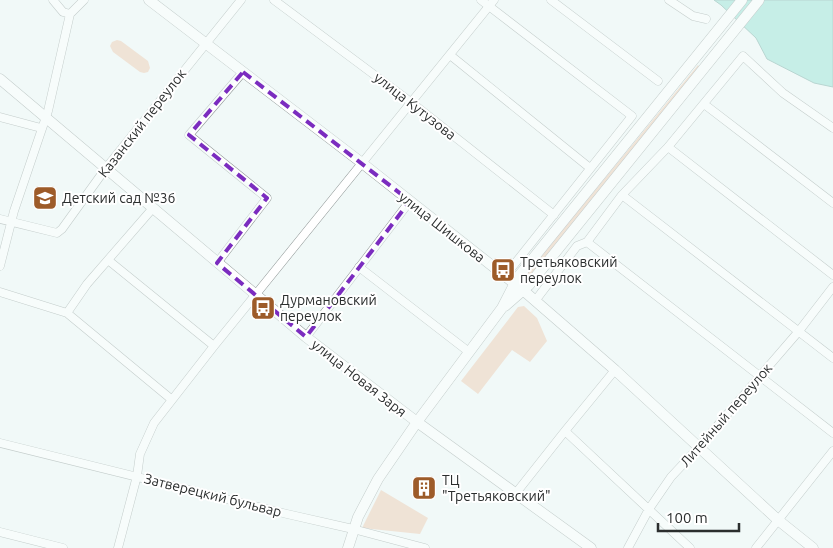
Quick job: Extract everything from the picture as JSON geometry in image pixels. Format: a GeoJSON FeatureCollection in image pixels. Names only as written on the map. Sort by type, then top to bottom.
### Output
{"type":"FeatureCollection","features":[{"type":"Feature","properties":{"kind":"main road","name":"улица Шишкова"},"geometry":{"type":"LineString","coordinates":[[149,0],[362,163],[524,291],[615,370],[778,520],[812,548]]}},
{"type":"Feature","properties":{"kind":"main road"},"geometry":{"type":"LineString","coordinates":[[348,548],[353,529],[372,489],[416,422],[502,308],[515,284],[742,0]]}},
{"type":"Feature","properties":{"kind":"main road"},"geometry":{"type":"LineString","coordinates":[[502,308],[524,291],[759,0]]}},
{"type":"Feature","properties":{"kind":"main road","name":"улица Новая Заря"},"geometry":{"type":"LineString","coordinates":[[0,79],[306,337],[416,422],[591,548]]}},
{"type":"Feature","properties":{"kind":"street"},"geometry":{"type":"LineString","coordinates":[[53,0],[63,12],[70,14]]}},
{"type":"Feature","properties":{"kind":"street"},"geometry":{"type":"LineString","coordinates":[[0,266],[11,222],[45,117],[70,14],[84,0]]}},
{"type":"Feature","properties":{"kind":"street","name":"Казанский переулок"},"geometry":{"type":"LineString","coordinates":[[11,222],[57,233],[62,229],[106,168],[241,0]]}},
{"type":"Feature","properties":{"kind":"street","name":"улица Кутузова"},"geometry":{"type":"LineString","coordinates":[[274,0],[412,103],[554,215]]}},
{"type":"Feature","properties":{"kind":"street"},"geometry":{"type":"LineString","coordinates":[[481,0],[492,3],[632,116],[505,276]]}},
{"type":"Feature","properties":{"kind":"street"},"geometry":{"type":"LineString","coordinates":[[551,0],[658,81]]}},
{"type":"Feature","properties":{"kind":"street"},"geometry":{"type":"LineString","coordinates":[[669,0],[693,16],[706,19]]}},
{"type":"Feature","properties":{"kind":"street"},"geometry":{"type":"LineString","coordinates":[[118,548],[137,476],[143,444],[171,399],[492,3]]}},
{"type":"Feature","properties":{"kind":"street"},"geometry":{"type":"LineString","coordinates":[[450,55],[590,168]]}},
{"type":"Feature","properties":{"kind":"street"},"geometry":{"type":"LineString","coordinates":[[535,301],[577,246],[587,242],[622,195],[668,147],[743,56],[782,93],[833,128]]}},
{"type":"Feature","properties":{"kind":"street"},"geometry":{"type":"LineString","coordinates":[[218,263],[267,198],[189,135],[243,72]]}},
{"type":"Feature","properties":{"kind":"street"},"geometry":{"type":"LineString","coordinates":[[704,104],[833,203]]}},
{"type":"Feature","properties":{"kind":"street"},"geometry":{"type":"LineString","coordinates":[[0,117],[41,128]]}},
{"type":"Feature","properties":{"kind":"street"},"geometry":{"type":"LineString","coordinates":[[668,147],[833,275]]}},
{"type":"Feature","properties":{"kind":"street"},"geometry":{"type":"LineString","coordinates":[[622,195],[833,358]]}},
{"type":"Feature","properties":{"kind":"street"},"geometry":{"type":"LineString","coordinates":[[306,337],[410,201]]}},
{"type":"Feature","properties":{"kind":"street"},"geometry":{"type":"LineString","coordinates":[[67,313],[88,284],[153,208]]}},
{"type":"Feature","properties":{"kind":"street"},"geometry":{"type":"LineString","coordinates":[[0,219],[11,222]]}},
{"type":"Feature","properties":{"kind":"street"},"geometry":{"type":"LineString","coordinates":[[587,242],[833,434]]}},
{"type":"Feature","properties":{"kind":"street"},"geometry":{"type":"LineString","coordinates":[[108,260],[214,346]]}},
{"type":"Feature","properties":{"kind":"street"},"geometry":{"type":"LineString","coordinates":[[359,267],[469,352]]}},
{"type":"Feature","properties":{"kind":"street","name":"Литейный переулок"},"geometry":{"type":"LineString","coordinates":[[628,548],[649,509],[671,477],[700,447],[799,331],[833,288]]}},
{"type":"Feature","properties":{"kind":"street"},"geometry":{"type":"LineString","coordinates":[[0,292],[67,313],[171,399]]}},
{"type":"Feature","properties":{"kind":"street"},"geometry":{"type":"LineString","coordinates":[[516,493],[615,370]]}},
{"type":"Feature","properties":{"kind":"street"},"geometry":{"type":"LineString","coordinates":[[565,431],[690,548]]}},
{"type":"Feature","properties":{"kind":"street","name":"Затверецкий бульвар"},"geometry":{"type":"LineString","coordinates":[[0,443],[425,548]]}},
{"type":"Feature","properties":{"kind":"street"},"geometry":{"type":"LineString","coordinates":[[756,548],[833,451]]}},
{"type":"Feature","properties":{"kind":"street"},"geometry":{"type":"LineString","coordinates":[[0,532],[63,548]]}},
{"type":"Feature","properties":{"kind":"highlighted area"},"geometry":{"type":"Polygon","coordinates":[[[243,72],[410,201],[306,337],[217,263],[267,198],[189,135],[243,72]]]}},
{"type":"Feature","properties":{"kind":"shaded area"},"geometry":{"type":"Polygon","coordinates":[[[714,0],[833,0],[833,87],[814,83],[767,59],[756,38],[714,0]]]}},
{"type":"Feature","properties":{"kind":"shaded area"},"geometry":{"type":"Polygon","coordinates":[[[117,40],[148,61],[150,68],[148,72],[140,72],[113,52],[110,46],[112,42],[117,40]]]}},
{"type":"Feature","properties":{"kind":"shaded area"},"geometry":{"type":"Polygon","coordinates":[[[698,65],[700,68],[527,283],[522,279],[698,65]]]}},
{"type":"Feature","properties":{"kind":"shaded area"},"geometry":{"type":"Polygon","coordinates":[[[524,306],[537,318],[547,341],[530,362],[512,350],[478,394],[461,381],[518,307],[524,306]]]}},
{"type":"Feature","properties":{"kind":"shaded area"},"geometry":{"type":"Polygon","coordinates":[[[381,490],[428,518],[420,534],[362,528],[381,490]]]}},
{"type":"Feature","properties":{"kind":"place","name":"Детский сад №36"},"geometry":{"type":"Point","coordinates":[45,198]}},
{"type":"Feature","properties":{"kind":"place","name":"Третьяковский переулок"},"geometry":{"type":"Point","coordinates":[503,270]}},
{"type":"Feature","properties":{"kind":"place","name":"Дурмановский переулок"},"geometry":{"type":"Point","coordinates":[263,308]}},
{"type":"Feature","properties":{"kind":"place","name":"ТЦ \"Третьяковский\""},"geometry":{"type":"Point","coordinates":[424,488]}}]}
